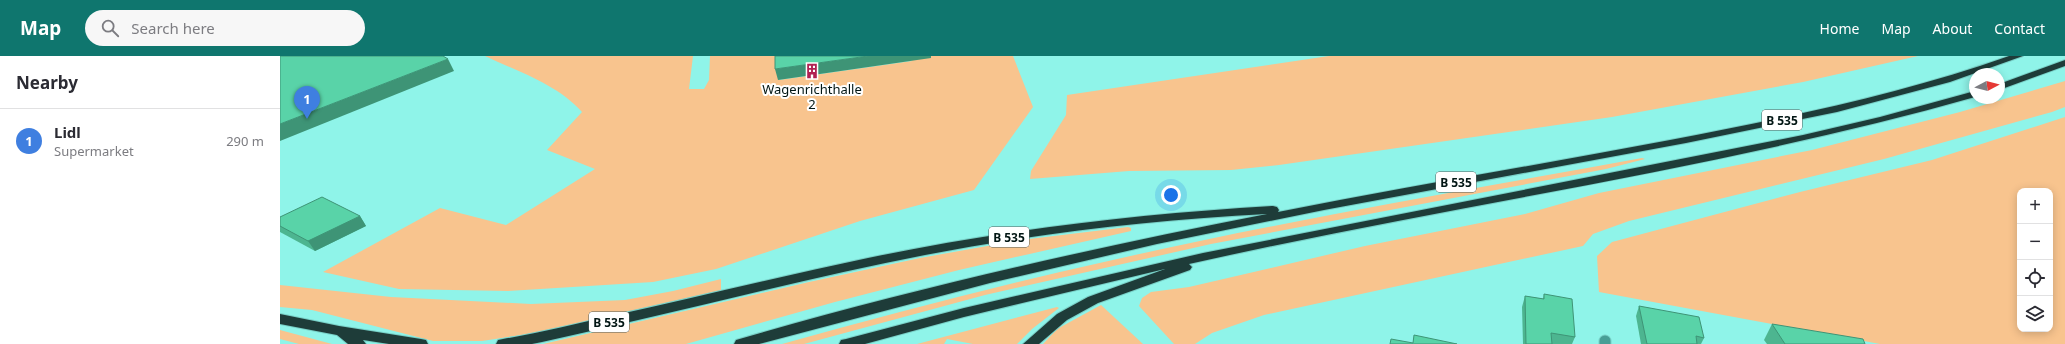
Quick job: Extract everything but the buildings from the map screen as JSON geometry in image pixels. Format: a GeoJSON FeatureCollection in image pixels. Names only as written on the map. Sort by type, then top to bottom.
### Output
{"type":"FeatureCollection","features":[{"type":"Feature","properties":{"kind":"highway","name":"B 535"},"geometry":{"type":"LineString","coordinates":[[742,344],[902,300],[1102,252],[1308,209],[1630,151],[1772,122],[1930,85],[2018,56]]}},
{"type":"Feature","properties":{"kind":"highway"},"geometry":{"type":"LineString","coordinates":[[2005,85],[2065,64]]}},
{"type":"Feature","properties":{"kind":"highway","name":"B 535"},"geometry":{"type":"LineString","coordinates":[[846,344],[1020,298],[1233,250],[1803,138],[1882,120],[1969,96]]}},
{"type":"Feature","properties":{"kind":"highway","name":"B 535"},"geometry":{"type":"LineString","coordinates":[[503,344],[562,333],[813,274],[956,245],[1093,226],[1221,212],[1308,209]]}},
{"type":"Feature","properties":{"kind":"highway","name":"B 535"},"geometry":{"type":"LineString","coordinates":[[1030,344],[1062,317],[1093,300],[1233,250]]}},
{"type":"Feature","properties":{"kind":"highway"},"geometry":{"type":"LineString","coordinates":[[280,319],[304,322],[339,331],[421,344]]}},
{"type":"Feature","properties":{"kind":"highway"},"geometry":{"type":"LineString","coordinates":[[339,331],[359,344]]}},
{"type":"Feature","properties":{"kind":"shaded area"},"geometry":{"type":"Polygon","coordinates":[[[485,56],[693,56],[689,89],[704,89],[709,80],[710,56],[778,56],[779,80],[912,61],[911,56],[1013,56],[1033,107],[974,190],[860,221],[716,269],[653,282],[508,291],[399,289],[323,272],[440,208],[506,225],[595,169],[547,150],[582,112],[572,102],[549,86],[485,56]]]}},
{"type":"Feature","properties":{"kind":"shaded area"},"geometry":{"type":"Polygon","coordinates":[[[1329,56],[1918,56],[1803,82],[1612,117],[1279,165],[1231,170],[1129,171],[1030,179],[1031,171],[1066,115],[1067,95],[1329,56]]]}},
{"type":"Feature","properties":{"kind":"shaded area"},"geometry":{"type":"Polygon","coordinates":[[[2065,81],[2065,107],[2052,112],[1884,159],[1629,221],[1593,234],[1583,246],[1264,315],[1212,333],[1195,344],[1174,344],[1139,306],[1142,298],[1151,292],[1189,287],[1365,246],[1525,214],[1599,193],[1812,150],[1987,104],[2005,104],[2005,99],[2065,81]]]}},
{"type":"Feature","properties":{"kind":"shaded area"},"geometry":{"type":"Polygon","coordinates":[[[2065,117],[2065,344],[1880,344],[1599,292],[1597,256],[1612,242],[1800,192],[1932,160],[2065,117]]]}},
{"type":"Feature","properties":{"kind":"shaded area"},"geometry":{"type":"Polygon","coordinates":[[[1642,158],[1645,159],[1606,169],[1211,244],[985,295],[804,344],[782,344],[902,311],[1064,271],[1171,247],[1372,207],[1642,158]]]}},
{"type":"Feature","properties":{"kind":"shaded area"},"geometry":{"type":"Polygon","coordinates":[[[1128,227],[1131,228],[1131,231],[959,270],[835,302],[686,344],[543,344],[809,282],[920,258],[1021,240],[1128,227]]]}},
{"type":"Feature","properties":{"kind":"shaded area"},"geometry":{"type":"Polygon","coordinates":[[[721,279],[721,292],[535,333],[482,341],[433,341],[312,310],[280,307],[280,285],[391,297],[531,304],[625,300],[673,291],[721,279]]]}},
{"type":"Feature","properties":{"kind":"shaded area"},"geometry":{"type":"Polygon","coordinates":[[[1101,305],[1143,344],[1043,344],[1057,329],[1101,305]]]}},
{"type":"Feature","properties":{"kind":"shaded area"},"geometry":{"type":"Polygon","coordinates":[[[1057,307],[1059,308],[1032,329],[1017,344],[973,344],[947,339],[944,344],[917,344],[1057,307]]]}},
{"type":"Feature","properties":{"kind":"shaded area"},"geometry":{"type":"Polygon","coordinates":[[[280,330],[332,344],[299,344],[280,339],[280,330]]]}},
{"type":"Feature","properties":{"kind":"place","name":"Wagenrichthalle 2"},"geometry":{"type":"Point","coordinates":[812,71]}},
{"type":"Feature","properties":{"kind":"place","name":"Lidl"},"geometry":{"type":"Point","coordinates":[307,119]}}]}
